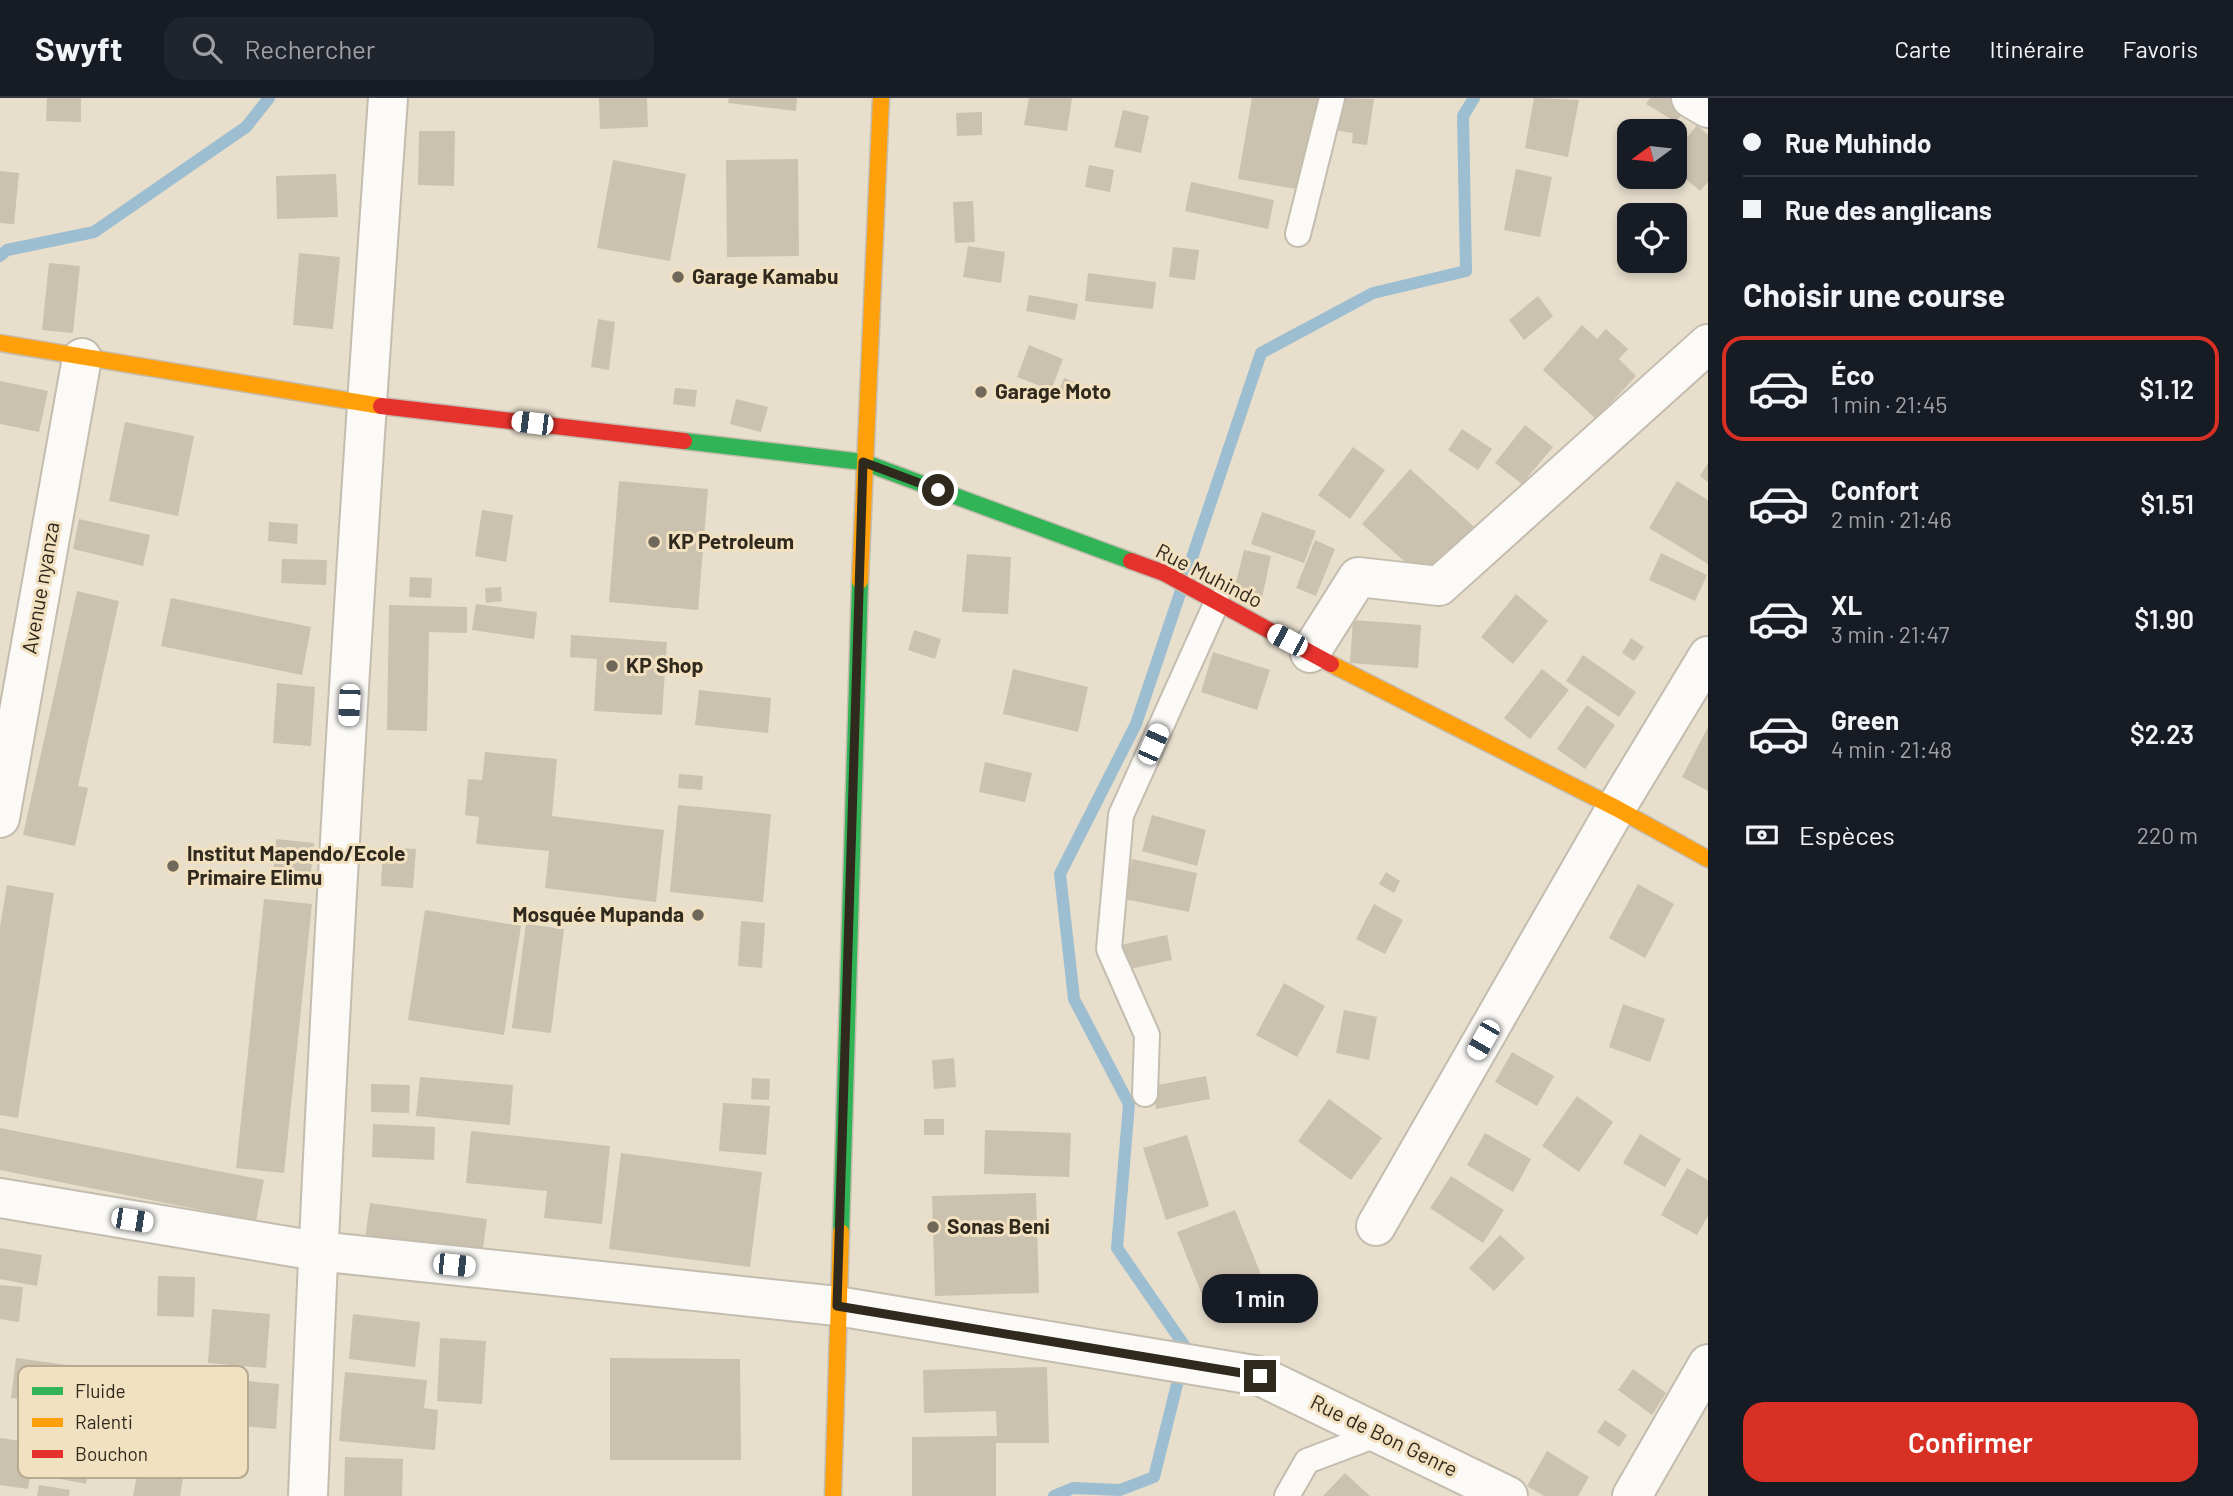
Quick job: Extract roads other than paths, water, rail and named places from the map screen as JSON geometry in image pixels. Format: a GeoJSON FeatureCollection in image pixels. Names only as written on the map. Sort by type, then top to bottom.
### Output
{"type":"FeatureCollection","features":[{"type":"Feature","properties":{"kind":"main road"},"geometry":{"type":"LineString","coordinates":[[833,1496],[863,462],[881,98]]}},
{"type":"Feature","properties":{"kind":"main road","name":"Rue Muhindo"},"geometry":{"type":"LineString","coordinates":[[0,343],[366,404],[863,462],[1164,573],[1310,653],[1616,808],[1708,859]]}},
{"type":"Feature","properties":{"kind":"street"},"geometry":{"type":"LineString","coordinates":[[308,1496],[317,1251],[366,404],[388,98]]}},
{"type":"Feature","properties":{"kind":"street"},"geometry":{"type":"LineString","coordinates":[[1691,98],[1708,108]]}},
{"type":"Feature","properties":{"kind":"street"},"geometry":{"type":"LineString","coordinates":[[1310,653],[1358,577],[1439,586],[1708,344]]}},
{"type":"Feature","properties":{"kind":"street","name":"Avenue nyanza"},"geometry":{"type":"LineString","coordinates":[[0,818],[82,358]]}},
{"type":"Feature","properties":{"kind":"street"},"geometry":{"type":"LineString","coordinates":[[1376,1226],[1616,808],[1708,656]]}},
{"type":"Feature","properties":{"kind":"street","name":"Rue de Bon Genre"},"geometry":{"type":"LineString","coordinates":[[0,1198],[317,1251],[837,1306],[1260,1376],[1508,1496]]}},
{"type":"Feature","properties":{"kind":"street"},"geometry":{"type":"LineString","coordinates":[[1632,1496],[1708,1364]]}},
{"type":"Feature","properties":{"kind":"lane"},"geometry":{"type":"LineString","coordinates":[[1298,234],[1332,98]]}},
{"type":"Feature","properties":{"kind":"lane"},"geometry":{"type":"LineString","coordinates":[[1146,1094],[1147,1035],[1109,949],[1121,815],[1208,597]]}},
{"type":"Feature","properties":{"kind":"lane"},"geometry":{"type":"LineString","coordinates":[[1287,1496],[1307,1461],[1379,1434]]}},
{"type":"Feature","properties":{"kind":"waterway"},"geometry":{"type":"LineString","coordinates":[[0,256],[7,250],[94,232],[246,127],[269,98]]}},
{"type":"Feature","properties":{"kind":"waterway"},"geometry":{"type":"LineString","coordinates":[[1054,1496],[1073,1488],[1120,1490],[1154,1477],[1186,1348],[1117,1248],[1129,1104],[1074,999],[1060,874],[1136,724],[1261,353],[1373,293],[1466,271],[1463,116],[1474,98]]}},
{"type":"Feature","properties":{"kind":"place","name":"Garage Kamabu"},"geometry":{"type":"Point","coordinates":[678,277]}},
{"type":"Feature","properties":{"kind":"place","name":"Garage Moto"},"geometry":{"type":"Point","coordinates":[981,392]}},
{"type":"Feature","properties":{"kind":"place","name":"KP Petroleum"},"geometry":{"type":"Point","coordinates":[654,542]}},
{"type":"Feature","properties":{"kind":"place","name":"KP Shop"},"geometry":{"type":"Point","coordinates":[612,666]}},
{"type":"Feature","properties":{"kind":"place","name":"Institut Mapendo/Ecole Primaire Elimu"},"geometry":{"type":"Point","coordinates":[173,866]}},
{"type":"Feature","properties":{"kind":"place","name":"Mosquée Mupanda"},"geometry":{"type":"Point","coordinates":[698,915]}},
{"type":"Feature","properties":{"kind":"place","name":"Sonas Beni"},"geometry":{"type":"Point","coordinates":[933,1227]}}]}
